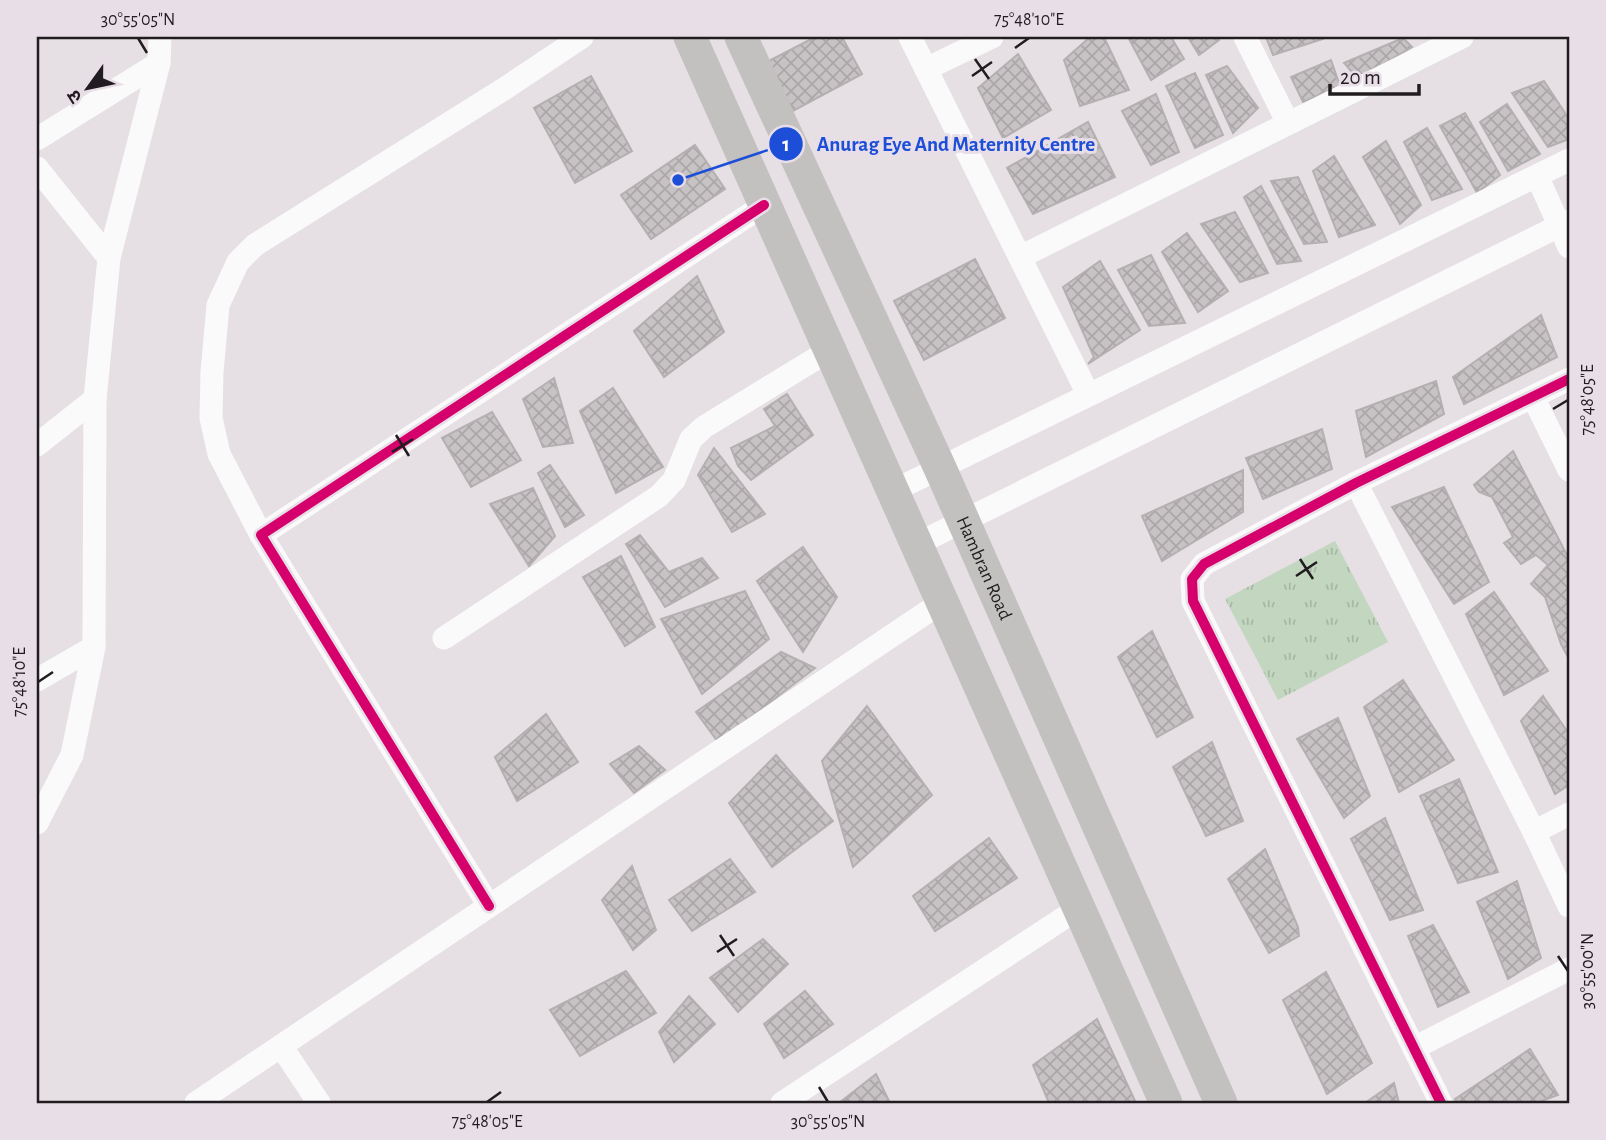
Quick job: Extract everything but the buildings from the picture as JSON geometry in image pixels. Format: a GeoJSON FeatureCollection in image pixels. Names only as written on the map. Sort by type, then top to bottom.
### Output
{"type":"FeatureCollection","features":[{"type":"Feature","properties":{"kind":"main road"},"geometry":{"type":"LineString","coordinates":[[690,37],[1166,1103]]}},
{"type":"Feature","properties":{"kind":"main road","name":"Hambran Road"},"geometry":{"type":"LineString","coordinates":[[741,37],[940,468],[1222,1103]]}},
{"type":"Feature","properties":{"kind":"street"},"geometry":{"type":"LineString","coordinates":[[37,823],[72,755],[94,647],[95,399],[109,258],[159,63],[160,37]]}},
{"type":"Feature","properties":{"kind":"street"},"geometry":{"type":"LineString","coordinates":[[489,906],[261,535],[219,454],[211,418],[218,305],[238,262],[255,245],[582,37]]}},
{"type":"Feature","properties":{"kind":"street"},"geometry":{"type":"LineString","coordinates":[[910,37],[1088,394]]}},
{"type":"Feature","properties":{"kind":"street"},"geometry":{"type":"LineString","coordinates":[[926,69],[992,37]]}},
{"type":"Feature","properties":{"kind":"street"},"geometry":{"type":"LineString","coordinates":[[1245,37],[1288,123]]}},
{"type":"Feature","properties":{"kind":"street"},"geometry":{"type":"LineString","coordinates":[[1020,257],[1462,37]]}},
{"type":"Feature","properties":{"kind":"street"},"geometry":{"type":"LineString","coordinates":[[37,139],[159,63]]}},
{"type":"Feature","properties":{"kind":"street"},"geometry":{"type":"LineString","coordinates":[[893,491],[1569,160]]}},
{"type":"Feature","properties":{"kind":"street"},"geometry":{"type":"LineString","coordinates":[[37,167],[109,258]]}},
{"type":"Feature","properties":{"kind":"street"},"geometry":{"type":"LineString","coordinates":[[1537,176],[1564,223],[1569,247]]}},
{"type":"Feature","properties":{"kind":"street"},"geometry":{"type":"LineString","coordinates":[[261,535],[764,205]]}},
{"type":"Feature","properties":{"kind":"street"},"geometry":{"type":"LineString","coordinates":[[917,544],[1564,223]]}},
{"type":"Feature","properties":{"kind":"street"},"geometry":{"type":"LineString","coordinates":[[444,638],[659,496],[674,480],[691,439],[704,427],[830,350]]}},
{"type":"Feature","properties":{"kind":"street"},"geometry":{"type":"LineString","coordinates":[[1441,1103],[1193,601],[1192,579],[1204,564],[1356,483],[1569,379]]}},
{"type":"Feature","properties":{"kind":"street"},"geometry":{"type":"LineString","coordinates":[[1533,397],[1569,470]]}},
{"type":"Feature","properties":{"kind":"street"},"geometry":{"type":"LineString","coordinates":[[37,445],[95,399]]}},
{"type":"Feature","properties":{"kind":"street"},"geometry":{"type":"LineString","coordinates":[[1356,483],[1569,906]]}},
{"type":"Feature","properties":{"kind":"street"},"geometry":{"type":"LineString","coordinates":[[196,1103],[942,602]]}},
{"type":"Feature","properties":{"kind":"street"},"geometry":{"type":"LineString","coordinates":[[37,680],[94,647]]}},
{"type":"Feature","properties":{"kind":"street"},"geometry":{"type":"LineString","coordinates":[[1534,832],[1569,814]]}},
{"type":"Feature","properties":{"kind":"street"},"geometry":{"type":"LineString","coordinates":[[782,1103],[1079,908]]}},
{"type":"Feature","properties":{"kind":"street"},"geometry":{"type":"LineString","coordinates":[[1414,1048],[1569,969]]}},
{"type":"Feature","properties":{"kind":"street"},"geometry":{"type":"LineString","coordinates":[[281,1046],[319,1103]]}},
{"type":"Feature","properties":{"kind":"green space"},"geometry":{"type":"Polygon","coordinates":[[[1335,541],[1388,642],[1278,700],[1225,599],[1335,541]]]}},
{"type":"Feature","properties":{"kind":"cycle path"},"geometry":{"type":"LineString","coordinates":[[489,906],[261,535],[764,205]]}},
{"type":"Feature","properties":{"kind":"cycle path"},"geometry":{"type":"LineString","coordinates":[[1441,1103],[1193,601],[1192,579],[1204,564],[1356,483],[1569,379]]}},
{"type":"Feature","properties":{"kind":"place","name":"Anurag Eye And Maternity Centre"},"geometry":{"type":"Point","coordinates":[678,180]}}]}
